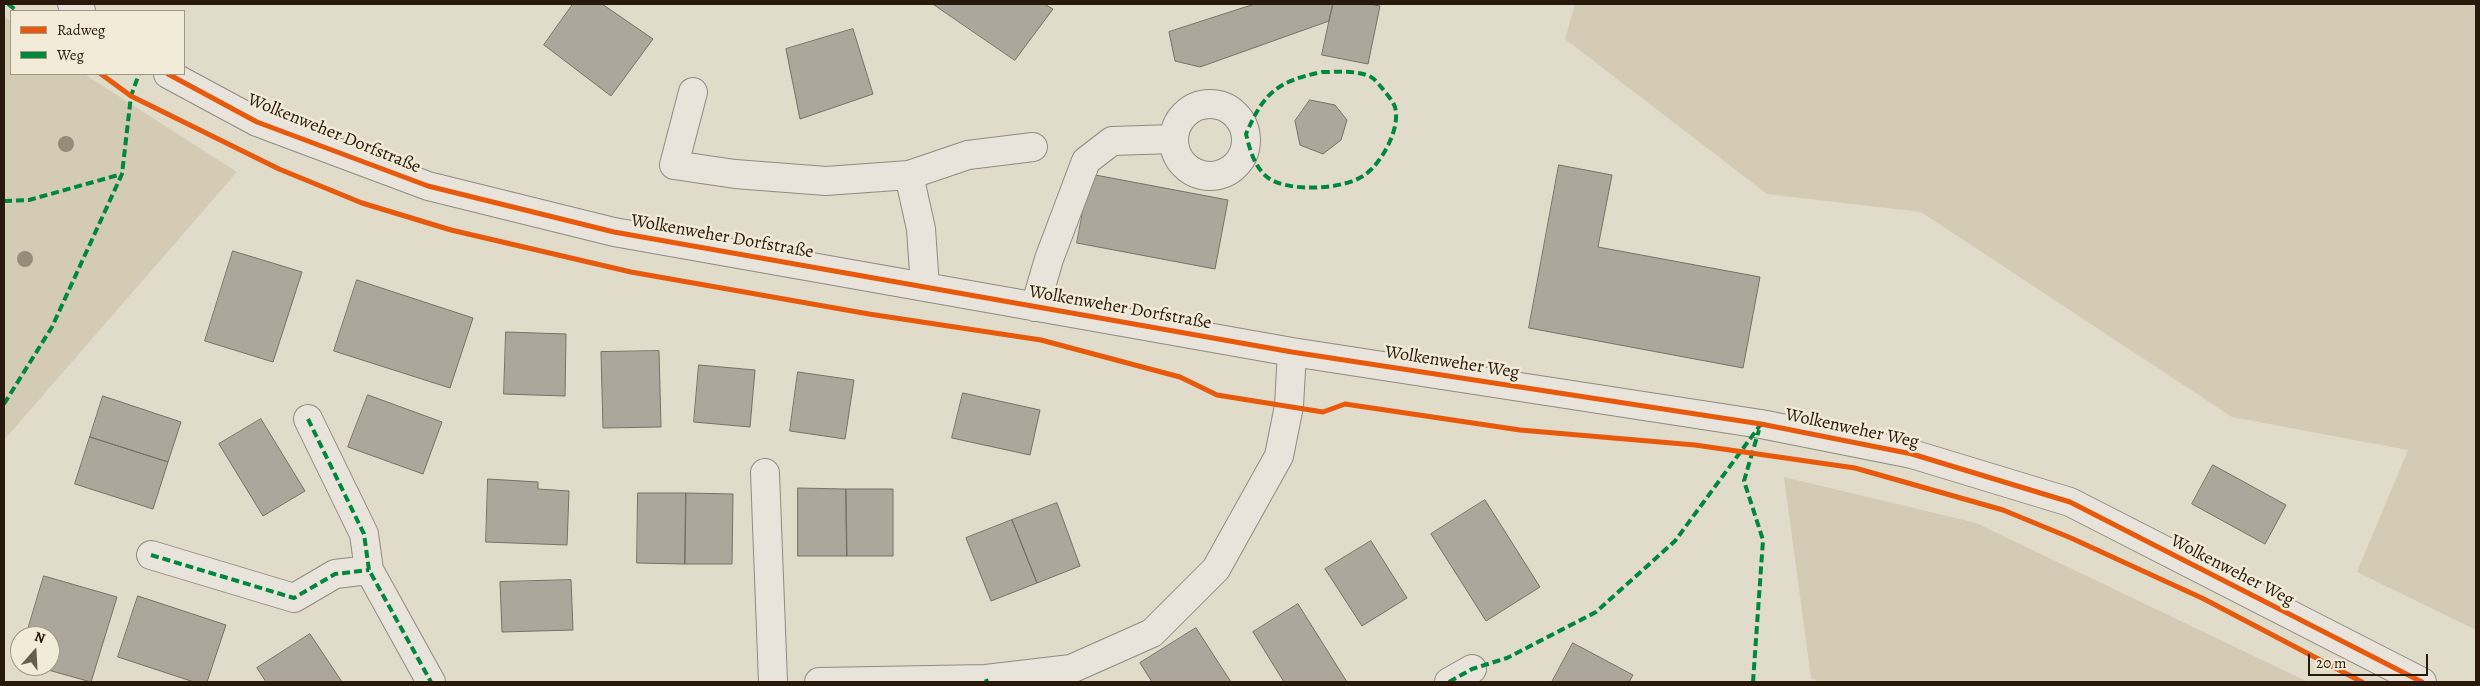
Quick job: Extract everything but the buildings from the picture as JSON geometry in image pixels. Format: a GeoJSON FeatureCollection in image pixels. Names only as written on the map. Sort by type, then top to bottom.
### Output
{"type":"FeatureCollection","features":[{"type":"Feature","properties":{"kind":"street","name":"Wolkenweher Dorfstraße"},"geometry":{"type":"LineString","coordinates":[[170,75],[257,122],[428,186],[614,232],[1292,352]]}},
{"type":"Feature","properties":{"kind":"street"},"geometry":{"type":"LineString","coordinates":[[693,92],[674,165],[735,174],[826,180],[909,175],[968,155],[1033,147]]}},
{"type":"Feature","properties":{"kind":"street"},"geometry":{"type":"LineString","coordinates":[[1035,307],[1049,259],[1086,161],[1112,141],[1174,139]]}},
{"type":"Feature","properties":{"kind":"street"},"geometry":{"type":"LineString","coordinates":[[909,175],[921,229],[925,287]]}},
{"type":"Feature","properties":{"kind":"street"},"geometry":{"type":"LineString","coordinates":[[819,682],[986,681],[1071,669],[1152,633],[1216,570],[1279,456],[1289,406],[1292,352]]}},
{"type":"Feature","properties":{"kind":"street","name":"Wolkenweher Weg"},"geometry":{"type":"LineString","coordinates":[[1292,352],[1761,424],[1912,454],[2070,502],[2422,682]]}},
{"type":"Feature","properties":{"kind":"street"},"geometry":{"type":"LineString","coordinates":[[308,419],[364,534],[370,570],[431,682]]}},
{"type":"Feature","properties":{"kind":"street"},"geometry":{"type":"LineString","coordinates":[[765,473],[773,682]]}},
{"type":"Feature","properties":{"kind":"street"},"geometry":{"type":"LineString","coordinates":[[151,555],[294,598],[335,574],[370,570]]}},
{"type":"Feature","properties":{"kind":"shaded area"},"geometry":{"type":"Polygon","coordinates":[[[1575,4],[2476,4],[2476,630],[2357,572],[2408,450],[2232,417],[1921,212],[1767,194],[1565,39],[1575,4]]]}},
{"type":"Feature","properties":{"kind":"shaded area"},"geometry":{"type":"Polygon","coordinates":[[[4,16],[10,21],[10,75],[86,75],[237,172],[4,440],[4,16]]]}},
{"type":"Feature","properties":{"kind":"shaded area"},"geometry":{"type":"Polygon","coordinates":[[[1784,477],[1976,523],[2308,682],[1819,682],[1811,678],[1784,477]]]}},
{"type":"Feature","properties":{"kind":"marked path"},"geometry":{"type":"LineString","coordinates":[[8,4],[16,10]]}},
{"type":"Feature","properties":{"kind":"marked path"},"geometry":{"type":"LineString","coordinates":[[1322,72],[1360,73],[1371,77],[1375,81],[1395,107],[1395,125],[1389,144],[1372,169],[1357,179],[1316,188],[1288,186],[1276,182],[1267,177],[1259,168],[1251,152],[1246,134],[1259,108],[1274,91],[1283,84],[1322,72]]}},
{"type":"Feature","properties":{"kind":"marked path"},"geometry":{"type":"LineString","coordinates":[[4,404],[52,327],[122,174],[131,96],[139,75]]}},
{"type":"Feature","properties":{"kind":"marked path"},"geometry":{"type":"LineString","coordinates":[[4,201],[29,200],[122,174]]}},
{"type":"Feature","properties":{"kind":"marked path"},"geometry":{"type":"LineString","coordinates":[[308,419],[364,534],[369,570],[431,682]]}},
{"type":"Feature","properties":{"kind":"marked path"},"geometry":{"type":"LineString","coordinates":[[1449,682],[1472,669],[1507,658],[1596,612],[1675,541],[1761,424]]}},
{"type":"Feature","properties":{"kind":"marked path"},"geometry":{"type":"LineString","coordinates":[[1753,682],[1763,540],[1744,481],[1759,430]]}},
{"type":"Feature","properties":{"kind":"marked path"},"geometry":{"type":"LineString","coordinates":[[151,555],[294,598],[335,574],[369,570]]}},
{"type":"Feature","properties":{"kind":"cycle path"},"geometry":{"type":"LineString","coordinates":[[102,75],[131,96],[279,169],[362,203],[451,230],[631,272],[869,314],[1041,340],[1180,377],[1217,395],[1323,412],[1345,404],[1520,430],[1695,445],[1855,468],[2003,510],[2071,538],[2204,599],[2362,682]]}},
{"type":"Feature","properties":{"kind":"cycle path"},"geometry":{"type":"LineString","coordinates":[[170,75],[257,122],[428,186],[614,232],[1292,352],[1761,424],[1912,454],[2070,502],[2422,682]]}}]}
